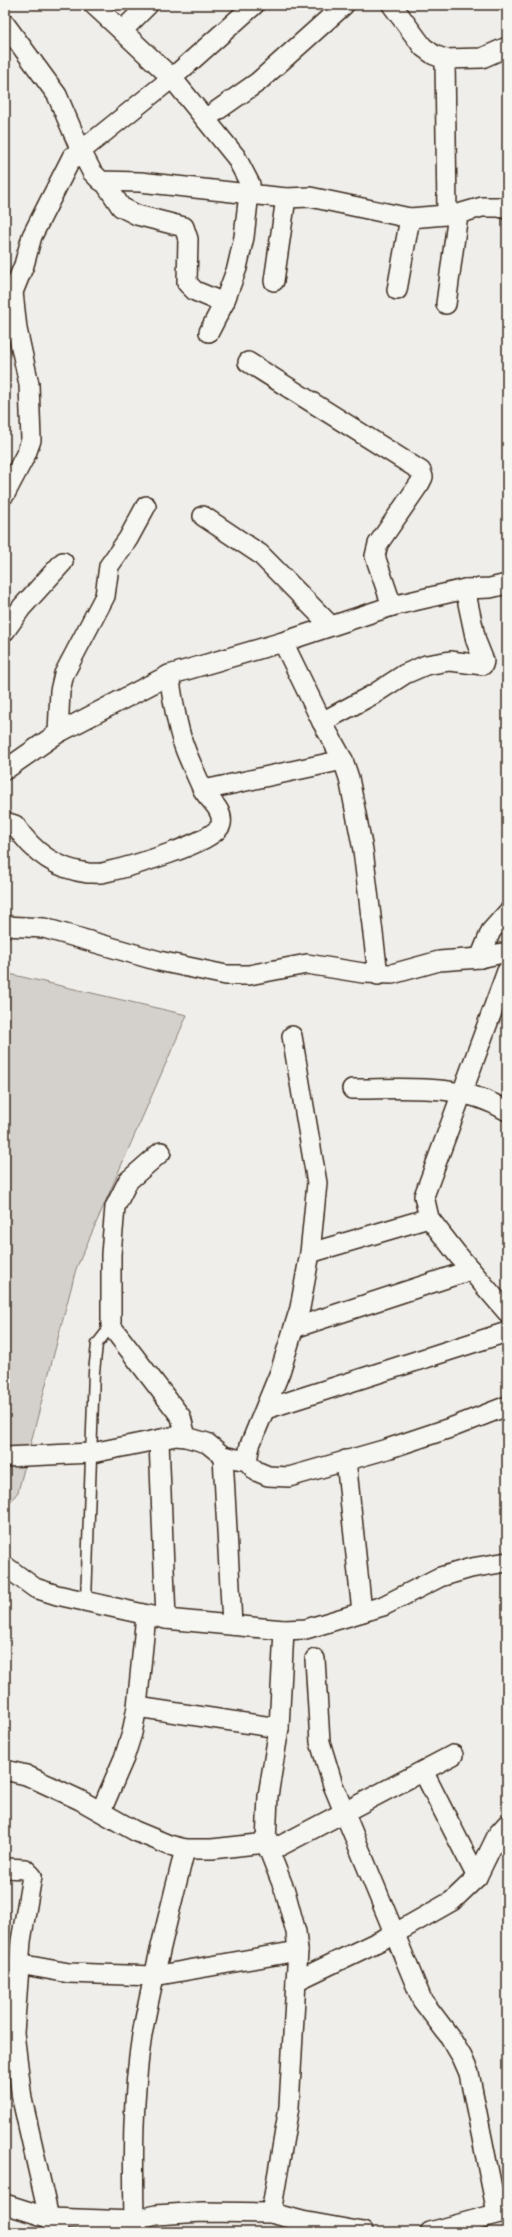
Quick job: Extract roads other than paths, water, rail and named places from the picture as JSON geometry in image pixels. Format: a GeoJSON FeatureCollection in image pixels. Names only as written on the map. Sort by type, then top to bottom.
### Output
{"type":"FeatureCollection","features":[{"type":"Feature","properties":{"kind":"street"},"geometry":{"type":"LineString","coordinates":[[94,5],[172,78],[245,171],[250,184],[250,193],[239,262],[224,303],[209,332]]}},
{"type":"Feature","properties":{"kind":"street"},"geometry":{"type":"LineString","coordinates":[[122,31],[148,5]]}},
{"type":"Feature","properties":{"kind":"street"},"geometry":{"type":"LineString","coordinates":[[5,494],[26,454],[31,440],[29,384],[9,293],[24,265],[32,236],[72,157],[172,78],[254,5]]}},
{"type":"Feature","properties":{"kind":"street"},"geometry":{"type":"LineString","coordinates":[[205,119],[258,82],[344,5]]}},
{"type":"Feature","properties":{"kind":"street"},"geometry":{"type":"LineString","coordinates":[[392,5],[423,47],[434,55],[445,59],[482,58],[507,47]]}},
{"type":"Feature","properties":{"kind":"street"},"geometry":{"type":"LineString","coordinates":[[5,24],[57,95],[81,151],[92,172],[105,183],[121,207],[137,215],[184,227],[188,239],[187,283],[195,292],[224,303]]}},
{"type":"Feature","properties":{"kind":"street"},"geometry":{"type":"LineString","coordinates":[[445,59],[452,214],[446,304]]}},
{"type":"Feature","properties":{"kind":"street"},"geometry":{"type":"LineString","coordinates":[[105,183],[140,182],[217,192],[250,193],[286,198],[310,197],[410,218],[452,214],[482,207],[499,207],[507,209]]}},
{"type":"Feature","properties":{"kind":"street"},"geometry":{"type":"LineString","coordinates":[[274,281],[286,198]]}},
{"type":"Feature","properties":{"kind":"street"},"geometry":{"type":"LineString","coordinates":[[397,290],[410,218]]}},
{"type":"Feature","properties":{"kind":"street"},"geometry":{"type":"LineString","coordinates":[[248,362],[314,406],[421,471],[423,477],[420,483],[378,544],[375,556],[392,606]]}},
{"type":"Feature","properties":{"kind":"street"},"geometry":{"type":"LineString","coordinates":[[58,733],[60,691],[64,674],[105,596],[109,566],[128,539],[146,506]]}},
{"type":"Feature","properties":{"kind":"street"},"geometry":{"type":"LineString","coordinates":[[203,516],[260,554],[330,625]]}},
{"type":"Feature","properties":{"kind":"street"},"geometry":{"type":"LineString","coordinates":[[5,631],[22,607],[63,562]]}},
{"type":"Feature","properties":{"kind":"street"},"geometry":{"type":"LineString","coordinates":[[5,770],[58,733],[169,675],[283,642],[330,625],[392,606],[465,589],[490,588],[507,584]]}},
{"type":"Feature","properties":{"kind":"street"},"geometry":{"type":"LineString","coordinates":[[322,722],[374,694],[405,674],[426,665],[450,660],[483,665],[484,661],[476,641],[465,589]]}},
{"type":"Feature","properties":{"kind":"street"},"geometry":{"type":"LineString","coordinates":[[283,642],[322,722],[344,760],[355,803],[363,850],[378,975]]}},
{"type":"Feature","properties":{"kind":"street"},"geometry":{"type":"LineString","coordinates":[[5,822],[15,825],[31,847],[48,860],[88,872],[105,873],[169,854],[215,833],[221,826],[219,809],[204,790],[184,746],[169,675]]}},
{"type":"Feature","properties":{"kind":"street"},"geometry":{"type":"LineString","coordinates":[[204,790],[344,760]]}},
{"type":"Feature","properties":{"kind":"street"},"geometry":{"type":"LineString","coordinates":[[480,958],[491,930],[507,913]]}},
{"type":"Feature","properties":{"kind":"street"},"geometry":{"type":"LineString","coordinates":[[5,926],[44,928],[159,961],[226,975],[250,975],[307,964],[378,975],[392,974],[428,963],[453,959],[480,958],[507,952]]}},
{"type":"Feature","properties":{"kind":"street"},"geometry":{"type":"LineString","coordinates":[[507,971],[424,1196],[429,1218],[507,1312]]}},
{"type":"Feature","properties":{"kind":"street"},"geometry":{"type":"LineString","coordinates":[[247,1461],[250,1445],[280,1372],[294,1328],[300,1308],[310,1253],[317,1183],[292,1036]]}},
{"type":"Feature","properties":{"kind":"street"},"geometry":{"type":"LineString","coordinates":[[352,1089],[424,1088],[463,1092],[482,1098],[507,1111]]}},
{"type":"Feature","properties":{"kind":"street"},"geometry":{"type":"LineString","coordinates":[[162,1152],[128,1181],[115,1207],[110,1254],[111,1326],[180,1417],[186,1436]]}},
{"type":"Feature","properties":{"kind":"street"},"geometry":{"type":"LineString","coordinates":[[310,1253],[429,1218]]}},
{"type":"Feature","properties":{"kind":"street"},"geometry":{"type":"LineString","coordinates":[[294,1328],[471,1270]]}},
{"type":"Feature","properties":{"kind":"street"},"geometry":{"type":"LineString","coordinates":[[266,1409],[507,1332]]}},
{"type":"Feature","properties":{"kind":"street"},"geometry":{"type":"LineString","coordinates":[[5,1457],[92,1453],[159,1441],[176,1436],[186,1436],[207,1443],[223,1456],[247,1461],[256,1471],[268,1476],[289,1477],[387,1449],[446,1430],[507,1406]]}},
{"type":"Feature","properties":{"kind":"street"},"geometry":{"type":"LineString","coordinates":[[159,1441],[166,1619]]}},
{"type":"Feature","properties":{"kind":"street"},"geometry":{"type":"LineString","coordinates":[[223,1456],[232,1624]]}},
{"type":"Feature","properties":{"kind":"street"},"geometry":{"type":"LineString","coordinates":[[346,1460],[362,1612]]}},
{"type":"Feature","properties":{"kind":"street"},"geometry":{"type":"LineString","coordinates":[[5,1566],[41,1591],[86,1602],[166,1619],[284,1630],[306,1629],[383,1606],[440,1577],[471,1568],[507,1562]]}},
{"type":"Feature","properties":{"kind":"street"},"geometry":{"type":"LineString","coordinates":[[101,1811],[124,1758],[137,1708],[146,1614]]}},
{"type":"Feature","properties":{"kind":"street"},"geometry":{"type":"LineString","coordinates":[[271,2213],[289,2107],[298,1951],[296,1932],[285,1891],[266,1844],[268,1796],[279,1728],[284,1630]]}},
{"type":"Feature","properties":{"kind":"street"},"geometry":{"type":"LineString","coordinates":[[316,1659],[320,1742],[331,1778],[422,2000],[450,2037],[462,2057],[469,2073],[502,2212],[430,2232]]}},
{"type":"Feature","properties":{"kind":"street"},"geometry":{"type":"LineString","coordinates":[[137,1708],[279,1728]]}},
{"type":"Feature","properties":{"kind":"street"},"geometry":{"type":"LineString","coordinates":[[5,1770],[26,1775],[101,1811],[135,1831],[170,1845],[185,1849],[212,1849],[266,1844],[280,1846],[453,1755]]}},
{"type":"Feature","properties":{"kind":"street"},"geometry":{"type":"LineString","coordinates":[[423,1771],[477,1877]]}},
{"type":"Feature","properties":{"kind":"street"},"geometry":{"type":"LineString","coordinates":[[296,1981],[394,1934],[452,1901],[477,1877],[498,1834],[507,1824]]}},
{"type":"Feature","properties":{"kind":"street"},"geometry":{"type":"LineString","coordinates":[[134,2220],[133,2136],[135,2094],[142,2036],[154,1976],[185,1849]]}},
{"type":"Feature","properties":{"kind":"street"},"geometry":{"type":"LineString","coordinates":[[5,1868],[25,1869],[32,1876],[21,1941],[14,2033],[16,2064],[54,2225]]}},
{"type":"Feature","properties":{"kind":"street"},"geometry":{"type":"LineString","coordinates":[[19,1964],[69,1973],[154,1976],[298,1951]]}},
{"type":"Feature","properties":{"kind":"street"},"geometry":{"type":"LineString","coordinates":[[5,2204],[54,2225],[134,2220],[156,2215],[202,2212],[271,2213],[302,2221],[363,2232]]}},
{"type":"Feature","properties":{"kind":"lane"},"geometry":{"type":"LineString","coordinates":[[86,1602],[94,1372],[98,1344],[111,1326]]}}]}
